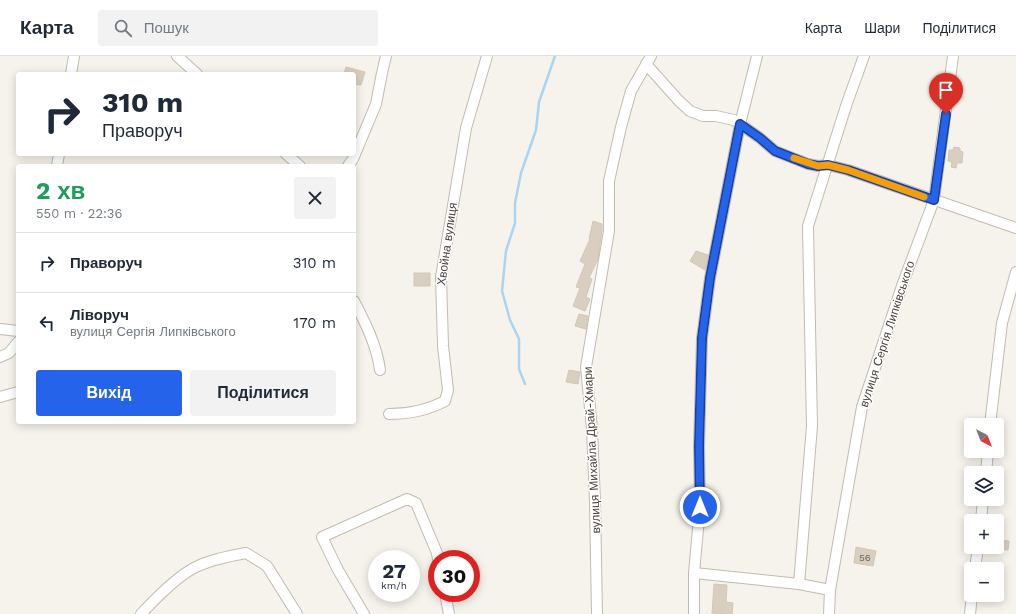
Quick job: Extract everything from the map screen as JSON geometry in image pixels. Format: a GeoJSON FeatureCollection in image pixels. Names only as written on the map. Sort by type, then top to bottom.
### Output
{"type":"FeatureCollection","features":[{"type":"Feature","properties":{"kind":"street"},"geometry":{"type":"LineString","coordinates":[[71,72],[74,56]]}},
{"type":"Feature","properties":{"kind":"street"},"geometry":{"type":"LineString","coordinates":[[177,56],[195,72]]}},
{"type":"Feature","properties":{"kind":"street"},"geometry":{"type":"LineString","coordinates":[[356,152],[376,104],[386,56]]}},
{"type":"Feature","properties":{"kind":"street","name":"Хвойна вулиця"},"geometry":{"type":"LineString","coordinates":[[389,414],[402,414],[435,407],[445,401],[448,390],[443,346],[441,276],[466,128],[487,56]]}},
{"type":"Feature","properties":{"kind":"street"},"geometry":{"type":"LineString","coordinates":[[694,614],[694,573],[700,507],[699,446],[702,338],[710,278],[740,124],[757,56]]}},
{"type":"Feature","properties":{"kind":"street"},"geometry":{"type":"LineString","coordinates":[[799,584],[812,426],[808,226],[847,103],[864,56]]}},
{"type":"Feature","properties":{"kind":"street","name":"вулиця Сергія Липківського"},"geometry":{"type":"LineString","coordinates":[[829,614],[830,590],[862,407],[903,283],[934,200],[953,56]]}},
{"type":"Feature","properties":{"kind":"street"},"geometry":{"type":"LineString","coordinates":[[649,60],[679,101],[690,111],[703,116],[716,116],[734,120],[760,138],[775,151],[808,164],[818,166],[828,165],[1016,228]]}},
{"type":"Feature","properties":{"kind":"street","name":"вулиця Михайла Драй-Хмари"},"geometry":{"type":"LineString","coordinates":[[597,614],[592,429],[586,367],[609,231],[610,181],[621,127],[631,91],[649,60]]}},
{"type":"Feature","properties":{"kind":"street"},"geometry":{"type":"LineString","coordinates":[[288,156],[298,164]]}},
{"type":"Feature","properties":{"kind":"street"},"geometry":{"type":"LineString","coordinates":[[991,418],[1002,323],[1016,272]]}},
{"type":"Feature","properties":{"kind":"street"},"geometry":{"type":"LineString","coordinates":[[356,304],[365,322],[379,358],[380,370]]}},
{"type":"Feature","properties":{"kind":"street"},"geometry":{"type":"LineString","coordinates":[[0,329],[16,331]]}},
{"type":"Feature","properties":{"kind":"street"},"geometry":{"type":"LineString","coordinates":[[0,357],[9,353],[16,344]]}},
{"type":"Feature","properties":{"kind":"street"},"geometry":{"type":"LineString","coordinates":[[0,397],[16,393]]}},
{"type":"Feature","properties":{"kind":"street"},"geometry":{"type":"LineString","coordinates":[[364,614],[338,570],[322,537],[407,499],[416,503],[436,550]]}},
{"type":"Feature","properties":{"kind":"street"},"geometry":{"type":"LineString","coordinates":[[141,614],[173,583],[196,566],[215,559],[246,553],[267,566],[297,614]]}},
{"type":"Feature","properties":{"kind":"street"},"geometry":{"type":"LineString","coordinates":[[694,573],[799,584],[830,590]]}},
{"type":"Feature","properties":{"kind":"street"},"geometry":{"type":"LineString","coordinates":[[447,602],[449,614]]}},
{"type":"Feature","properties":{"kind":"street"},"geometry":{"type":"LineString","coordinates":[[970,614],[971,602]]}},
{"type":"Feature","properties":{"kind":"building"},"geometry":{"type":"Polygon","coordinates":[[[346,67],[365,72],[361,85],[356,84],[356,72],[345,72],[346,67]]]}},
{"type":"Feature","properties":{"kind":"building"},"geometry":{"type":"Polygon","coordinates":[[[954,147],[960,148],[960,151],[963,152],[962,163],[957,163],[956,168],[951,167],[952,162],[948,161],[949,150],[953,150],[954,147]]]}},
{"type":"Feature","properties":{"kind":"building"},"geometry":{"type":"Polygon","coordinates":[[[593,221],[602,224],[602,230],[598,259],[589,278],[592,279],[586,297],[590,299],[585,311],[573,306],[580,288],[576,287],[585,264],[580,261],[590,239],[593,221]]]}},
{"type":"Feature","properties":{"kind":"building"},"geometry":{"type":"Polygon","coordinates":[[[696,251],[708,255],[705,270],[690,261],[696,251]]]}},
{"type":"Feature","properties":{"kind":"building"},"geometry":{"type":"Polygon","coordinates":[[[414,273],[430,273],[430,286],[414,286],[414,273]]]}},
{"type":"Feature","properties":{"kind":"building"},"geometry":{"type":"Polygon","coordinates":[[[579,314],[588,316],[586,329],[575,326],[579,314]]]}},
{"type":"Feature","properties":{"kind":"building"},"geometry":{"type":"Polygon","coordinates":[[[569,370],[580,372],[578,384],[566,382],[569,370]]]}},
{"type":"Feature","properties":{"kind":"building"},"geometry":{"type":"Polygon","coordinates":[[[1004,541],[1009,541],[1008,550],[1004,550],[1004,541]]]}},
{"type":"Feature","properties":{"kind":"building"},"geometry":{"type":"Polygon","coordinates":[[[856,547],[876,551],[873,566],[854,563],[856,547]]]}},
{"type":"Feature","properties":{"kind":"building"},"geometry":{"type":"Polygon","coordinates":[[[714,584],[727,585],[726,602],[733,603],[732,614],[712,613],[714,584]]]}},
{"type":"Feature","properties":{"kind":"waterway"},"geometry":{"type":"LineString","coordinates":[[525,384],[519,369],[519,339],[510,320],[502,291],[506,251],[515,223],[515,203],[521,173],[536,130],[539,102],[555,56]]}},
{"type":"Feature","properties":{"kind":"slow traffic"},"geometry":{"type":"LineString","coordinates":[[794,158],[808,164],[818,166],[828,165],[848,170],[924,197]]}},
{"type":"Feature","properties":{"kind":"route"},"geometry":{"type":"LineString","coordinates":[[700,507],[699,446],[702,338],[710,278],[732,172],[740,124],[775,151],[808,164],[818,166],[828,165],[848,170],[934,200],[946,114]]}}]}
